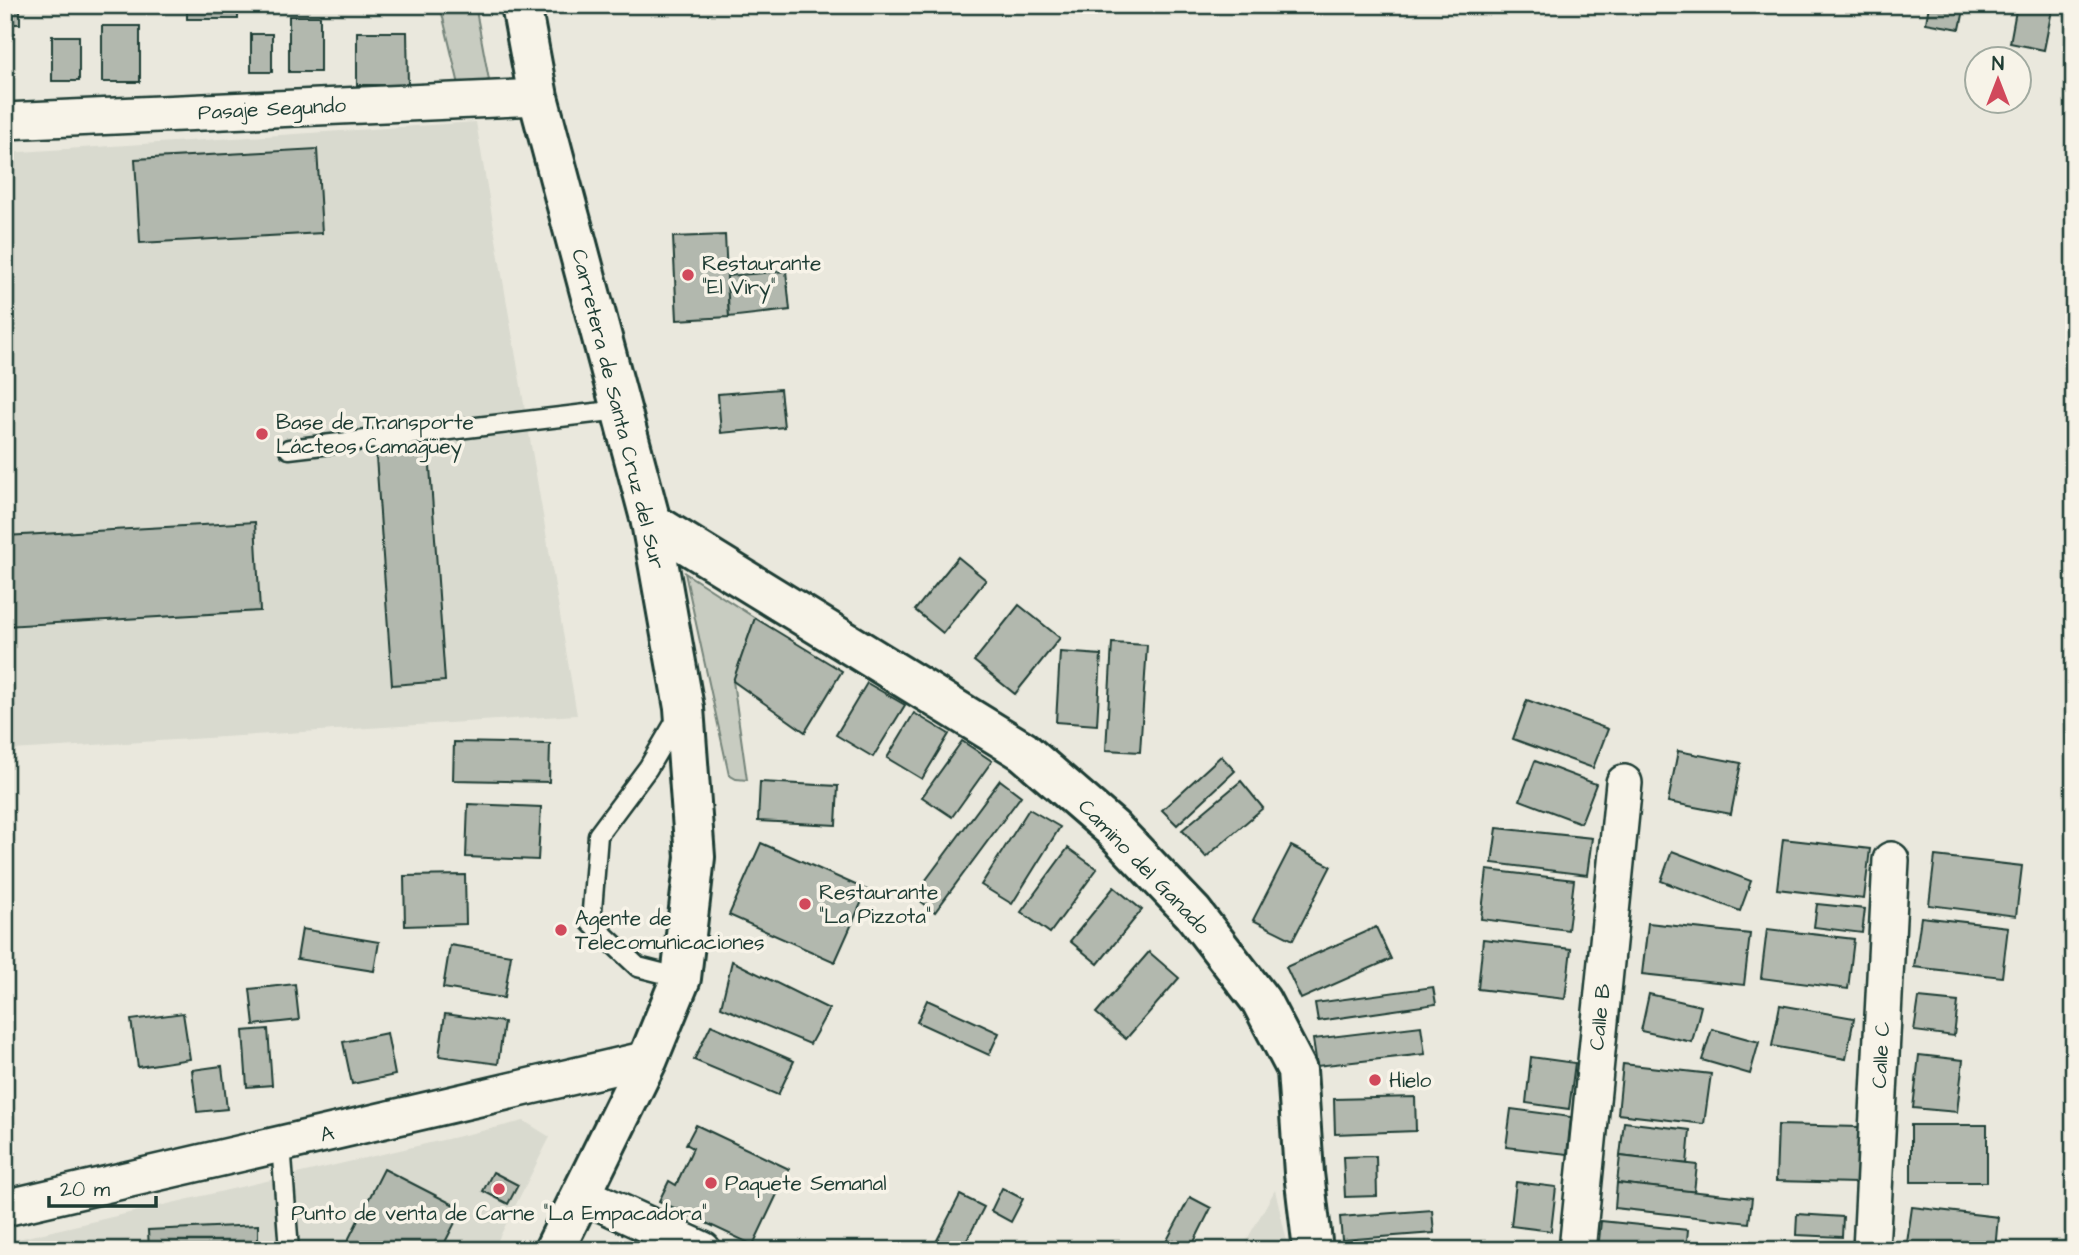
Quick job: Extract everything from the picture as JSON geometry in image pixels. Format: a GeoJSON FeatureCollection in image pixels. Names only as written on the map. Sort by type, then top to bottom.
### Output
{"type":"FeatureCollection","features":[{"type":"Feature","properties":{"kind":"main road","name":"Carretera de Santa Cruz del Sur"},"geometry":{"type":"LineString","coordinates":[[521,5],[538,97],[651,522],[684,708],[695,857],[681,978],[648,1059],[554,1250]]}},
{"type":"Feature","properties":{"kind":"main road","name":"Camino del Ganado"},"geometry":{"type":"LineString","coordinates":[[651,522],[1023,751],[1112,828],[1193,913],[1261,1002],[1297,1070],[1304,1173],[1313,1250]]}},
{"type":"Feature","properties":{"kind":"street","name":"Pasaje Segundo"},"geometry":{"type":"LineString","coordinates":[[5,121],[538,97]]}},
{"type":"Feature","properties":{"kind":"street","name":"Calle B"},"geometry":{"type":"LineString","coordinates":[[1577,1250],[1624,783]]}},
{"type":"Feature","properties":{"kind":"street","name":"Calle C"},"geometry":{"type":"LineString","coordinates":[[1871,1250],[1891,860]]}},
{"type":"Feature","properties":{"kind":"street","name":"A"},"geometry":{"type":"LineString","coordinates":[[5,1208],[648,1059]]}},
{"type":"Feature","properties":{"kind":"street"},"geometry":{"type":"LineString","coordinates":[[583,1195],[703,1250]]}},
{"type":"Feature","properties":{"kind":"lane"},"geometry":{"type":"LineString","coordinates":[[289,449],[620,410]]}},
{"type":"Feature","properties":{"kind":"lane"},"geometry":{"type":"LineString","coordinates":[[681,978],[638,967],[591,923],[598,835],[648,768],[684,708]]}},
{"type":"Feature","properties":{"kind":"lane"},"geometry":{"type":"LineString","coordinates":[[281,1144],[289,1250]]}},
{"type":"Feature","properties":{"kind":"shaded area"},"geometry":{"type":"Polygon","coordinates":[[[440,5],[475,5],[489,80],[460,89],[440,5]]]}},
{"type":"Feature","properties":{"kind":"shaded area"},"geometry":{"type":"Polygon","coordinates":[[[476,122],[577,715],[12,750],[5,743],[5,153],[476,122]]]}},
{"type":"Feature","properties":{"kind":"shaded area"},"geometry":{"type":"Polygon","coordinates":[[[685,573],[755,618],[733,681],[747,780],[729,775],[685,573]]]}},
{"type":"Feature","properties":{"kind":"shaded area"},"geometry":{"type":"Polygon","coordinates":[[[524,1121],[550,1137],[493,1250],[5,1250],[5,1242],[524,1121]]]}},
{"type":"Feature","properties":{"kind":"shaded area"},"geometry":{"type":"Polygon","coordinates":[[[1275,1190],[1289,1250],[1241,1250],[1275,1190]]]}},
{"type":"Feature","properties":{"kind":"building"},"geometry":{"type":"Polygon","coordinates":[[[5,5],[20,5],[20,24],[5,24],[5,5]]]}},
{"type":"Feature","properties":{"kind":"building"},"geometry":{"type":"Polygon","coordinates":[[[187,5],[238,5],[238,19],[187,19],[187,5]]]}},
{"type":"Feature","properties":{"kind":"building"},"geometry":{"type":"Polygon","coordinates":[[[1929,5],[1965,5],[1960,29],[1926,23],[1929,5]]]}},
{"type":"Feature","properties":{"kind":"building"},"geometry":{"type":"Polygon","coordinates":[[[2017,5],[2053,5],[2044,50],[2010,43],[2017,5]]]}},
{"type":"Feature","properties":{"kind":"building"},"geometry":{"type":"Polygon","coordinates":[[[289,16],[320,16],[320,72],[289,72],[289,16]]]}},
{"type":"Feature","properties":{"kind":"building"},"geometry":{"type":"Polygon","coordinates":[[[102,26],[140,26],[140,82],[102,82],[102,26]]]}},
{"type":"Feature","properties":{"kind":"building"},"geometry":{"type":"Polygon","coordinates":[[[357,32],[407,32],[408,85],[357,85],[357,32]]]}},
{"type":"Feature","properties":{"kind":"building"},"geometry":{"type":"Polygon","coordinates":[[[251,34],[272,34],[272,72],[251,72],[251,34]]]}},
{"type":"Feature","properties":{"kind":"building"},"geometry":{"type":"Polygon","coordinates":[[[52,36],[79,36],[79,81],[52,81],[52,36]]]}},
{"type":"Feature","properties":{"kind":"building"},"geometry":{"type":"Polygon","coordinates":[[[317,149],[322,233],[140,243],[135,159],[317,149]]]}},
{"type":"Feature","properties":{"kind":"building"},"geometry":{"type":"Polygon","coordinates":[[[725,235],[729,317],[677,320],[673,237],[725,235]]]}},
{"type":"Feature","properties":{"kind":"building"},"geometry":{"type":"Polygon","coordinates":[[[786,271],[790,310],[729,317],[727,276],[786,271]]]}},
{"type":"Feature","properties":{"kind":"building"},"geometry":{"type":"Polygon","coordinates":[[[780,389],[784,427],[721,433],[718,394],[780,389]]]}},
{"type":"Feature","properties":{"kind":"building"},"geometry":{"type":"Polygon","coordinates":[[[428,438],[445,681],[392,685],[375,442],[428,438]]]}},
{"type":"Feature","properties":{"kind":"building"},"geometry":{"type":"Polygon","coordinates":[[[255,522],[260,611],[5,626],[5,536],[255,522]]]}},
{"type":"Feature","properties":{"kind":"building"},"geometry":{"type":"Polygon","coordinates":[[[958,557],[986,580],[943,633],[915,610],[958,557]]]}},
{"type":"Feature","properties":{"kind":"building"},"geometry":{"type":"Polygon","coordinates":[[[1019,605],[1060,638],[1015,694],[974,661],[1019,605]]]}},
{"type":"Feature","properties":{"kind":"building"},"geometry":{"type":"Polygon","coordinates":[[[755,618],[842,671],[805,732],[733,681],[755,618]]]}},
{"type":"Feature","properties":{"kind":"building"},"geometry":{"type":"Polygon","coordinates":[[[1112,643],[1147,645],[1140,752],[1106,750],[1112,643]]]}},
{"type":"Feature","properties":{"kind":"building"},"geometry":{"type":"Polygon","coordinates":[[[1060,652],[1101,655],[1097,725],[1056,722],[1060,652]]]}},
{"type":"Feature","properties":{"kind":"building"},"geometry":{"type":"Polygon","coordinates":[[[867,683],[905,705],[873,757],[836,735],[867,683]]]}},
{"type":"Feature","properties":{"kind":"building"},"geometry":{"type":"Polygon","coordinates":[[[1527,700],[1608,729],[1593,768],[1513,739],[1527,700]]]}},
{"type":"Feature","properties":{"kind":"building"},"geometry":{"type":"Polygon","coordinates":[[[914,713],[949,734],[922,779],[887,758],[914,713]]]}},
{"type":"Feature","properties":{"kind":"building"},"geometry":{"type":"Polygon","coordinates":[[[962,741],[992,761],[952,817],[922,797],[962,741]]]}},
{"type":"Feature","properties":{"kind":"building"},"geometry":{"type":"Polygon","coordinates":[[[454,742],[550,744],[549,782],[453,780],[454,742]]]}},
{"type":"Feature","properties":{"kind":"building"},"geometry":{"type":"Polygon","coordinates":[[[1678,751],[1741,763],[1731,814],[1668,802],[1678,751]]]}},
{"type":"Feature","properties":{"kind":"building"},"geometry":{"type":"Polygon","coordinates":[[[1221,756],[1235,771],[1177,825],[1162,810],[1221,756]]]}},
{"type":"Feature","properties":{"kind":"building"},"geometry":{"type":"Polygon","coordinates":[[[1535,761],[1596,784],[1581,823],[1520,800],[1535,761]]]}},
{"type":"Feature","properties":{"kind":"building"},"geometry":{"type":"Polygon","coordinates":[[[1000,780],[1021,796],[935,912],[914,896],[1000,780]]]}},
{"type":"Feature","properties":{"kind":"building"},"geometry":{"type":"Polygon","coordinates":[[[1241,781],[1263,808],[1206,857],[1182,830],[1241,781]]]}},
{"type":"Feature","properties":{"kind":"building"},"geometry":{"type":"Polygon","coordinates":[[[760,782],[838,786],[836,825],[758,821],[760,782]]]}},
{"type":"Feature","properties":{"kind":"building"},"geometry":{"type":"Polygon","coordinates":[[[468,804],[541,807],[538,860],[466,857],[468,804]]]}},
{"type":"Feature","properties":{"kind":"building"},"geometry":{"type":"Polygon","coordinates":[[[1029,809],[1060,827],[1012,904],[981,885],[1029,809]]]}},
{"type":"Feature","properties":{"kind":"building"},"geometry":{"type":"Polygon","coordinates":[[[1497,828],[1592,838],[1587,875],[1492,863],[1497,828]]]}},
{"type":"Feature","properties":{"kind":"building"},"geometry":{"type":"Polygon","coordinates":[[[1783,839],[1870,849],[1864,899],[1777,889],[1783,839]]]}},
{"type":"Feature","properties":{"kind":"building"},"geometry":{"type":"Polygon","coordinates":[[[761,843],[867,890],[835,962],[729,915],[761,843]]]}},
{"type":"Feature","properties":{"kind":"building"},"geometry":{"type":"Polygon","coordinates":[[[1291,846],[1331,866],[1293,940],[1253,920],[1291,846]]]}},
{"type":"Feature","properties":{"kind":"building"},"geometry":{"type":"Polygon","coordinates":[[[1068,848],[1097,869],[1050,933],[1021,912],[1068,848]]]}},
{"type":"Feature","properties":{"kind":"building"},"geometry":{"type":"Polygon","coordinates":[[[1672,851],[1751,881],[1740,911],[1661,881],[1672,851]]]}},
{"type":"Feature","properties":{"kind":"building"},"geometry":{"type":"Polygon","coordinates":[[[1935,856],[2022,866],[2016,916],[1929,905],[1935,856]]]}},
{"type":"Feature","properties":{"kind":"building"},"geometry":{"type":"Polygon","coordinates":[[[1487,870],[1574,880],[1568,930],[1481,919],[1487,870]]]}},
{"type":"Feature","properties":{"kind":"building"},"geometry":{"type":"Polygon","coordinates":[[[465,875],[466,924],[405,926],[404,876],[465,875]]]}},
{"type":"Feature","properties":{"kind":"building"},"geometry":{"type":"Polygon","coordinates":[[[1114,887],[1142,910],[1098,964],[1070,941],[1114,887]]]}},
{"type":"Feature","properties":{"kind":"building"},"geometry":{"type":"Polygon","coordinates":[[[1817,904],[1865,909],[1862,933],[1814,927],[1817,904]]]}},
{"type":"Feature","properties":{"kind":"building"},"geometry":{"type":"Polygon","coordinates":[[[1921,917],[2008,927],[2002,977],[1914,967],[1921,917]]]}},
{"type":"Feature","properties":{"kind":"building"},"geometry":{"type":"Polygon","coordinates":[[[1648,923],[1750,934],[1744,985],[1642,974],[1648,923]]]}},
{"type":"Feature","properties":{"kind":"building"},"geometry":{"type":"Polygon","coordinates":[[[1376,927],[1391,959],[1301,999],[1286,967],[1376,927]]]}},
{"type":"Feature","properties":{"kind":"building"},"geometry":{"type":"Polygon","coordinates":[[[302,929],[379,942],[374,971],[297,959],[302,929]]]}},
{"type":"Feature","properties":{"kind":"building"},"geometry":{"type":"Polygon","coordinates":[[[1767,929],[1854,939],[1848,989],[1761,978],[1767,929]]]}},
{"type":"Feature","properties":{"kind":"building"},"geometry":{"type":"Polygon","coordinates":[[[1483,939],[1571,949],[1565,999],[1478,989],[1483,939]]]}},
{"type":"Feature","properties":{"kind":"building"},"geometry":{"type":"Polygon","coordinates":[[[450,945],[511,955],[504,998],[443,988],[450,945]]]}},
{"type":"Feature","properties":{"kind":"building"},"geometry":{"type":"Polygon","coordinates":[[[1149,952],[1179,978],[1126,1039],[1096,1013],[1149,952]]]}},
{"type":"Feature","properties":{"kind":"building"},"geometry":{"type":"Polygon","coordinates":[[[732,961],[829,1009],[810,1044],[721,1007],[732,961]]]}},
{"type":"Feature","properties":{"kind":"building"},"geometry":{"type":"Polygon","coordinates":[[[295,984],[299,1020],[254,1025],[250,989],[295,984]]]}},
{"type":"Feature","properties":{"kind":"building"},"geometry":{"type":"Polygon","coordinates":[[[1433,987],[1436,1004],[1318,1021],[1315,1003],[1433,987]]]}},
{"type":"Feature","properties":{"kind":"building"},"geometry":{"type":"Polygon","coordinates":[[[1649,994],[1701,1006],[1692,1042],[1641,1031],[1649,994]]]}},
{"type":"Feature","properties":{"kind":"building"},"geometry":{"type":"Polygon","coordinates":[[[1919,998],[1958,1002],[1954,1036],[1914,1031],[1919,998]]]}},
{"type":"Feature","properties":{"kind":"building"},"geometry":{"type":"Polygon","coordinates":[[[927,1000],[999,1033],[989,1055],[917,1022],[927,1000]]]}},
{"type":"Feature","properties":{"kind":"building"},"geometry":{"type":"Polygon","coordinates":[[[1780,1005],[1854,1018],[1846,1059],[1772,1046],[1780,1005]]]}},
{"type":"Feature","properties":{"kind":"building"},"geometry":{"type":"Polygon","coordinates":[[[183,1013],[190,1059],[138,1067],[131,1020],[183,1013]]]}},
{"type":"Feature","properties":{"kind":"building"},"geometry":{"type":"Polygon","coordinates":[[[445,1014],[504,1022],[498,1064],[439,1056],[445,1014]]]}},
{"type":"Feature","properties":{"kind":"building"},"geometry":{"type":"Polygon","coordinates":[[[711,1025],[794,1061],[778,1095],[694,1060],[711,1025]]]}},
{"type":"Feature","properties":{"kind":"building"},"geometry":{"type":"Polygon","coordinates":[[[1421,1026],[1425,1054],[1317,1066],[1313,1039],[1421,1026]]]}},
{"type":"Feature","properties":{"kind":"building"},"geometry":{"type":"Polygon","coordinates":[[[268,1029],[272,1085],[247,1087],[243,1031],[268,1029]]]}},
{"type":"Feature","properties":{"kind":"building"},"geometry":{"type":"Polygon","coordinates":[[[1712,1029],[1759,1042],[1750,1074],[1702,1060],[1712,1029]]]}},
{"type":"Feature","properties":{"kind":"building"},"geometry":{"type":"Polygon","coordinates":[[[387,1033],[395,1075],[352,1084],[343,1042],[387,1033]]]}},
{"type":"Feature","properties":{"kind":"building"},"geometry":{"type":"Polygon","coordinates":[[[1919,1055],[1963,1060],[1957,1112],[1913,1108],[1919,1055]]]}},
{"type":"Feature","properties":{"kind":"building"},"geometry":{"type":"Polygon","coordinates":[[[1531,1057],[1575,1063],[1569,1109],[1526,1103],[1531,1057]]]}},
{"type":"Feature","properties":{"kind":"building"},"geometry":{"type":"Polygon","coordinates":[[[1623,1064],[1711,1074],[1704,1124],[1618,1114],[1623,1064]]]}},
{"type":"Feature","properties":{"kind":"building"},"geometry":{"type":"Polygon","coordinates":[[[222,1066],[227,1109],[197,1112],[192,1070],[222,1066]]]}},
{"type":"Feature","properties":{"kind":"building"},"geometry":{"type":"Polygon","coordinates":[[[1415,1097],[1416,1131],[1335,1134],[1334,1099],[1415,1097]]]}},
{"type":"Feature","properties":{"kind":"building"},"geometry":{"type":"Polygon","coordinates":[[[1511,1109],[1571,1117],[1567,1154],[1506,1147],[1511,1109]]]}},
{"type":"Feature","properties":{"kind":"building"},"geometry":{"type":"Polygon","coordinates":[[[1624,1122],[1690,1130],[1687,1164],[1620,1156],[1624,1122]]]}},
{"type":"Feature","properties":{"kind":"building"},"geometry":{"type":"Polygon","coordinates":[[[696,1125],[789,1169],[753,1245],[659,1201],[669,1181],[676,1185],[693,1148],[686,1144],[696,1125]]]}},
{"type":"Feature","properties":{"kind":"building"},"geometry":{"type":"Polygon","coordinates":[[[1778,1125],[1859,1127],[1857,1183],[1776,1181],[1778,1125]]]}},
{"type":"Feature","properties":{"kind":"building"},"geometry":{"type":"Polygon","coordinates":[[[1911,1125],[1987,1125],[1987,1182],[1911,1182],[1911,1125]]]}},
{"type":"Feature","properties":{"kind":"building"},"geometry":{"type":"Polygon","coordinates":[[[1376,1156],[1377,1196],[1345,1197],[1343,1157],[1376,1156]]]}},
{"type":"Feature","properties":{"kind":"building"},"geometry":{"type":"Polygon","coordinates":[[[1620,1156],[1697,1165],[1694,1192],[1617,1183],[1620,1156]]]}},
{"type":"Feature","properties":{"kind":"building"},"geometry":{"type":"Polygon","coordinates":[[[384,1169],[462,1209],[441,1250],[343,1250],[384,1169]]]}},
{"type":"Feature","properties":{"kind":"building"},"geometry":{"type":"Polygon","coordinates":[[[493,1172],[518,1185],[508,1204],[483,1191],[493,1172]]]}},
{"type":"Feature","properties":{"kind":"building"},"geometry":{"type":"Polygon","coordinates":[[[1516,1182],[1556,1187],[1551,1231],[1511,1226],[1516,1182]]]}},
{"type":"Feature","properties":{"kind":"building"},"geometry":{"type":"Polygon","coordinates":[[[1617,1183],[1752,1198],[1749,1223],[1615,1208],[1617,1183]]]}},
{"type":"Feature","properties":{"kind":"building"},"geometry":{"type":"Polygon","coordinates":[[[1002,1188],[1023,1199],[1011,1222],[991,1211],[1002,1188]]]}},
{"type":"Feature","properties":{"kind":"building"},"geometry":{"type":"Polygon","coordinates":[[[960,1195],[984,1207],[962,1250],[932,1250],[960,1195]]]}},
{"type":"Feature","properties":{"kind":"building"},"geometry":{"type":"Polygon","coordinates":[[[1190,1197],[1211,1208],[1190,1250],[1182,1250],[1166,1242],[1190,1197]]]}},
{"type":"Feature","properties":{"kind":"building"},"geometry":{"type":"Polygon","coordinates":[[[1912,1207],[1998,1217],[1995,1250],[1906,1250],[1912,1207]]]}},
{"type":"Feature","properties":{"kind":"building"},"geometry":{"type":"Polygon","coordinates":[[[1432,1210],[1434,1233],[1342,1240],[1340,1217],[1432,1210]]]}},
{"type":"Feature","properties":{"kind":"building"},"geometry":{"type":"Polygon","coordinates":[[[1797,1214],[1843,1217],[1842,1237],[1796,1235],[1797,1214]]]}},
{"type":"Feature","properties":{"kind":"building"},"geometry":{"type":"Polygon","coordinates":[[[1601,1221],[1688,1230],[1686,1250],[1598,1250],[1601,1221]]]}},
{"type":"Feature","properties":{"kind":"building"},"geometry":{"type":"Polygon","coordinates":[[[258,1225],[258,1250],[149,1250],[148,1230],[258,1225]]]}},
{"type":"Feature","properties":{"kind":"place","name":"Restaurante \"El Viry\""},"geometry":{"type":"Point","coordinates":[688,275]}},
{"type":"Feature","properties":{"kind":"place","name":"Base de Transporte Lácteos Camagüey"},"geometry":{"type":"Point","coordinates":[262,434]}},
{"type":"Feature","properties":{"kind":"place","name":"Restaurante \"La Pizzota\""},"geometry":{"type":"Point","coordinates":[805,904]}},
{"type":"Feature","properties":{"kind":"place","name":"Agente de Telecomunicaciones"},"geometry":{"type":"Point","coordinates":[561,930]}},
{"type":"Feature","properties":{"kind":"place","name":"Hielo"},"geometry":{"type":"Point","coordinates":[1375,1080]}},
{"type":"Feature","properties":{"kind":"place","name":"Paquete Semanal"},"geometry":{"type":"Point","coordinates":[711,1183]}},
{"type":"Feature","properties":{"kind":"place","name":"Punto de venta de Carne \"La Empacadora\""},"geometry":{"type":"Point","coordinates":[499,1189]}}]}
